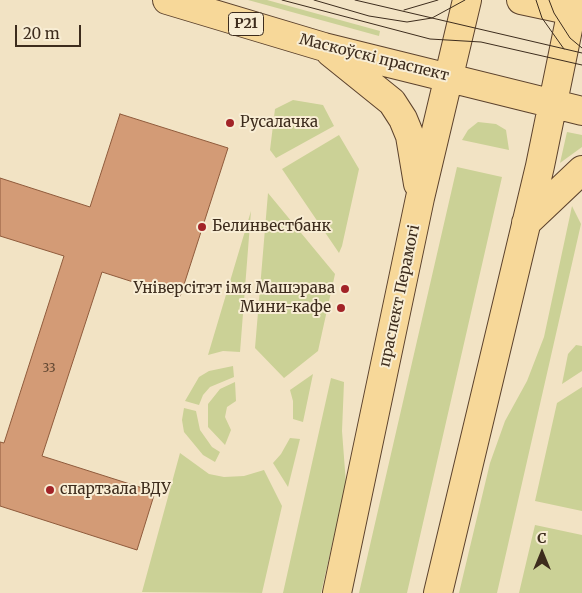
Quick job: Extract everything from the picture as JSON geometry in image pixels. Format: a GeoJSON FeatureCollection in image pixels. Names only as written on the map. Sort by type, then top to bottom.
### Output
{"type":"FeatureCollection","features":[{"type":"Feature","properties":{"kind":"main road","name":"Маскоўскі праспект"},"geometry":{"type":"LineString","coordinates":[[167,0],[324,47],[582,111]]}},
{"type":"Feature","properties":{"kind":"main road","name":"праспект Перамогі"},"geometry":{"type":"LineString","coordinates":[[337,593],[420,198],[467,0]]}},
{"type":"Feature","properties":{"kind":"main road"},"geometry":{"type":"LineString","coordinates":[[438,593],[576,8],[521,0]]}},
{"type":"Feature","properties":{"kind":"main road"},"geometry":{"type":"LineString","coordinates":[[324,47],[392,102],[404,118],[410,136],[420,198]]}},
{"type":"Feature","properties":{"kind":"main road"},"geometry":{"type":"LineString","coordinates":[[526,223],[582,170]]}},
{"type":"Feature","properties":{"kind":"green space"},"geometry":{"type":"Polygon","coordinates":[[[248,0],[267,0],[380,31],[379,36],[248,0]]]}},
{"type":"Feature","properties":{"kind":"green space"},"geometry":{"type":"Polygon","coordinates":[[[293,100],[323,105],[334,126],[276,158],[270,150],[275,109],[293,100]]]}},
{"type":"Feature","properties":{"kind":"green space"},"geometry":{"type":"Polygon","coordinates":[[[478,122],[496,124],[506,130],[509,150],[462,140],[468,130],[478,122]]]}},
{"type":"Feature","properties":{"kind":"green space"},"geometry":{"type":"Polygon","coordinates":[[[567,132],[582,135],[582,147],[560,163],[567,132]]]}},
{"type":"Feature","properties":{"kind":"green space"},"geometry":{"type":"Polygon","coordinates":[[[339,135],[359,169],[339,253],[282,169],[339,135]]]}},
{"type":"Feature","properties":{"kind":"green space"},"geometry":{"type":"Polygon","coordinates":[[[457,167],[502,177],[407,593],[359,593],[457,167]]]}},
{"type":"Feature","properties":{"kind":"green space"},"geometry":{"type":"Polygon","coordinates":[[[268,193],[335,274],[318,351],[284,378],[255,348],[268,193]]]}},
{"type":"Feature","properties":{"kind":"green space"},"geometry":{"type":"Polygon","coordinates":[[[572,206],[581,224],[497,593],[459,593],[490,463],[505,421],[527,381],[544,337],[572,206]]]}},
{"type":"Feature","properties":{"kind":"green space"},"geometry":{"type":"Polygon","coordinates":[[[251,211],[240,352],[223,351],[208,355],[251,211]]]}},
{"type":"Feature","properties":{"kind":"green space"},"geometry":{"type":"Polygon","coordinates":[[[576,345],[582,346],[582,371],[562,384],[568,354],[576,345]]]}},
{"type":"Feature","properties":{"kind":"green space"},"geometry":{"type":"Polygon","coordinates":[[[233,366],[234,377],[210,387],[203,395],[199,405],[185,401],[199,377],[209,371],[233,366]]]}},
{"type":"Feature","properties":{"kind":"green space"},"geometry":{"type":"Polygon","coordinates":[[[313,374],[303,422],[293,419],[293,401],[290,390],[313,374]]]}},
{"type":"Feature","properties":{"kind":"green space"},"geometry":{"type":"Polygon","coordinates":[[[331,378],[344,382],[342,431],[346,484],[321,593],[283,593],[331,378]]]}},
{"type":"Feature","properties":{"kind":"green space"},"geometry":{"type":"Polygon","coordinates":[[[235,382],[236,401],[227,407],[225,417],[231,430],[225,445],[208,427],[208,404],[220,389],[235,382]]]}},
{"type":"Feature","properties":{"kind":"green space"},"geometry":{"type":"Polygon","coordinates":[[[582,387],[582,511],[535,501],[557,403],[582,387]]]}},
{"type":"Feature","properties":{"kind":"green space"},"geometry":{"type":"Polygon","coordinates":[[[184,408],[196,411],[200,430],[212,447],[220,452],[215,462],[203,455],[184,432],[182,420],[184,408]]]}},
{"type":"Feature","properties":{"kind":"green space"},"geometry":{"type":"Polygon","coordinates":[[[290,438],[300,439],[288,487],[273,463],[281,454],[290,438]]]}},
{"type":"Feature","properties":{"kind":"green space"},"geometry":{"type":"Polygon","coordinates":[[[180,453],[209,474],[224,477],[244,476],[264,470],[282,506],[262,593],[142,592],[180,453]]]}},
{"type":"Feature","properties":{"kind":"green space"},"geometry":{"type":"Polygon","coordinates":[[[535,525],[582,535],[582,593],[519,593],[535,525]]]}},
{"type":"Feature","properties":{"kind":"building"},"geometry":{"type":"Polygon","coordinates":[[[120,114],[228,148],[180,297],[102,272],[42,456],[155,492],[137,550],[0,506],[0,442],[4,443],[64,256],[0,236],[0,178],[90,207],[120,114]]]}},
{"type":"Feature","properties":{"kind":"tram line"},"geometry":{"type":"LineString","coordinates":[[282,0],[430,39],[481,42],[582,65]]}},
{"type":"Feature","properties":{"kind":"tram line"},"geometry":{"type":"LineString","coordinates":[[314,0],[369,16],[407,22],[432,18],[465,0]]}},
{"type":"Feature","properties":{"kind":"tram line"},"geometry":{"type":"LineString","coordinates":[[355,0],[582,53]]}},
{"type":"Feature","properties":{"kind":"tram line"},"geometry":{"type":"LineString","coordinates":[[404,10],[438,0]]}},
{"type":"Feature","properties":{"kind":"tram line"},"geometry":{"type":"LineString","coordinates":[[536,0],[542,18],[564,49]]}},
{"type":"Feature","properties":{"kind":"tram line"},"geometry":{"type":"LineString","coordinates":[[549,0],[554,13],[570,38],[582,48]]}},
{"type":"Feature","properties":{"kind":"place","name":"Русалачка"},"geometry":{"type":"Point","coordinates":[230,123]}},
{"type":"Feature","properties":{"kind":"place","name":"Белинвестбанк"},"geometry":{"type":"Point","coordinates":[202,227]}},
{"type":"Feature","properties":{"kind":"place","name":"Універсітэт імя Машэрава"},"geometry":{"type":"Point","coordinates":[345,289]}},
{"type":"Feature","properties":{"kind":"place","name":"Мини-кафе"},"geometry":{"type":"Point","coordinates":[341,308]}},
{"type":"Feature","properties":{"kind":"place","name":"спартзала ВДУ"},"geometry":{"type":"Point","coordinates":[50,490]}}]}
